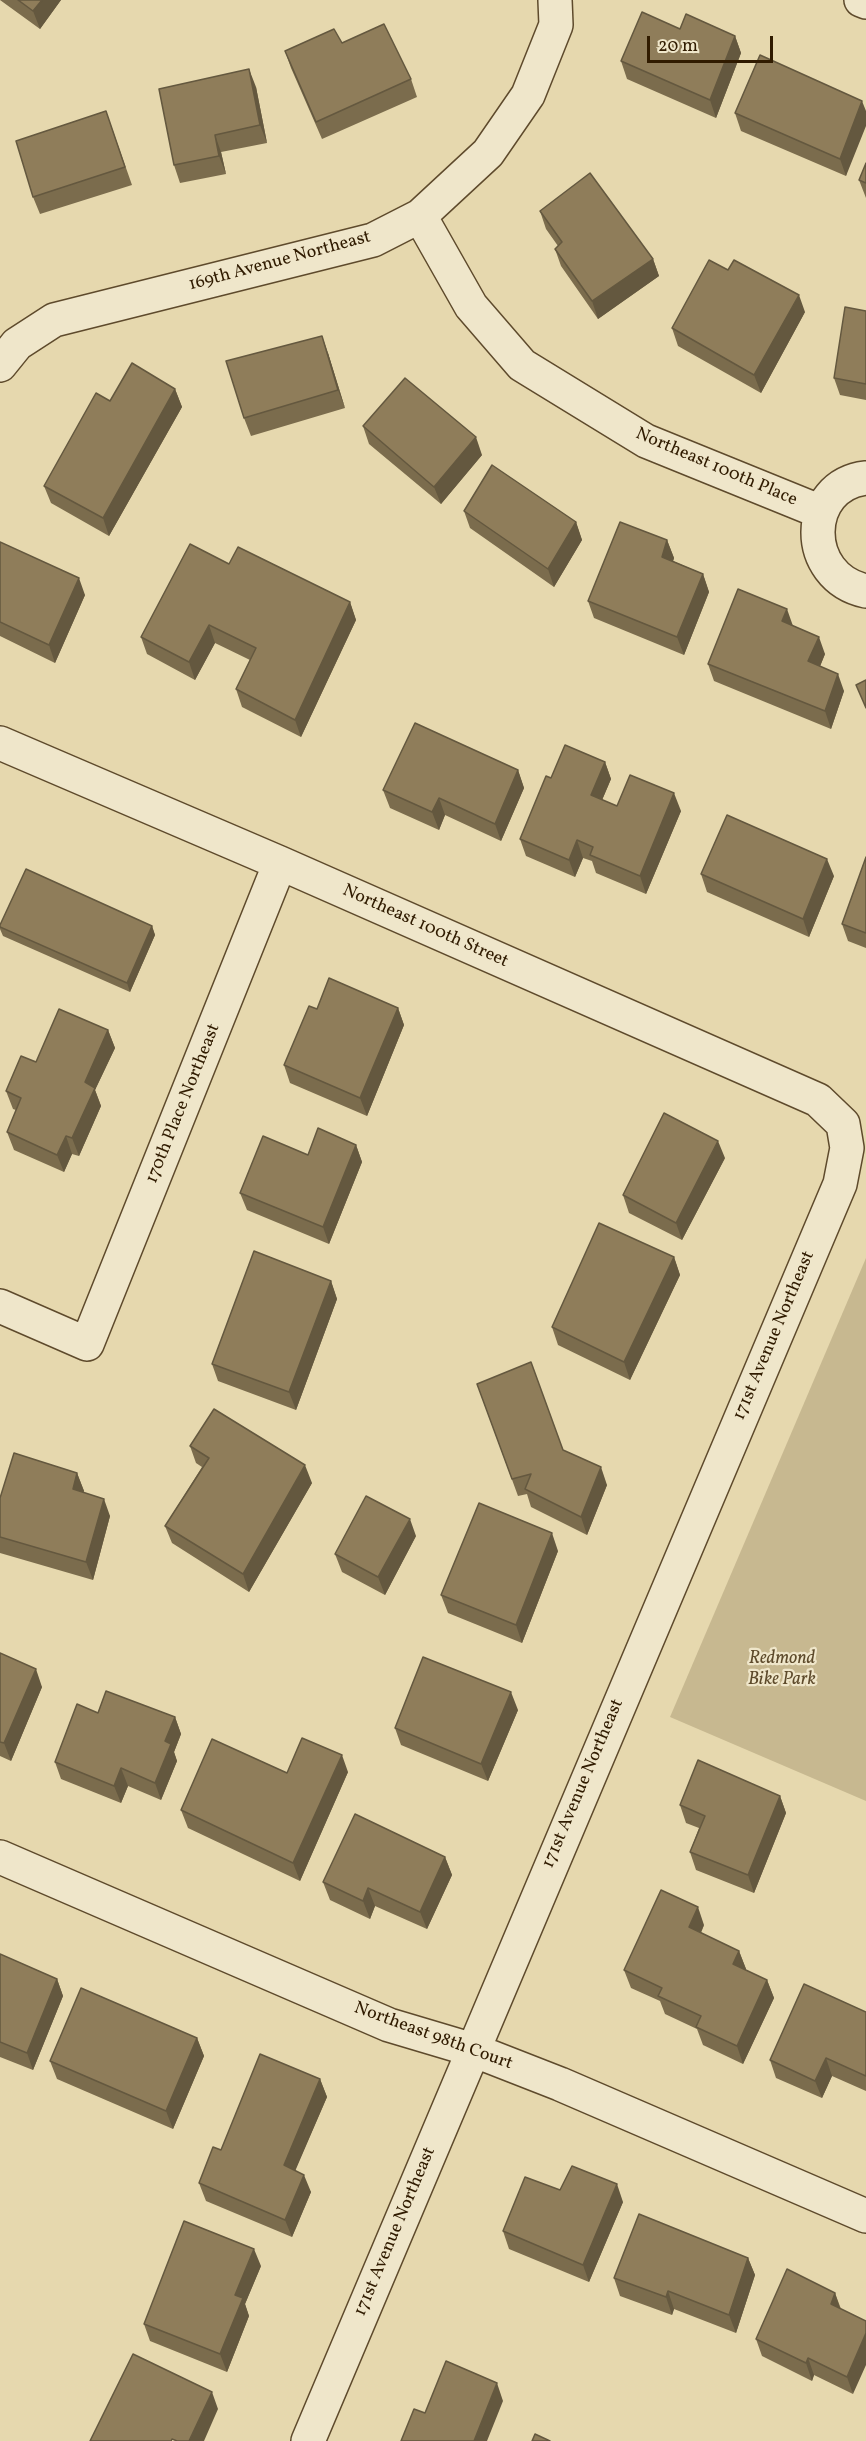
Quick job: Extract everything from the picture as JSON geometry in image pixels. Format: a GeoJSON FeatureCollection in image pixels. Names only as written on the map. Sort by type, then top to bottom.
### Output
{"type":"FeatureCollection","features":[{"type":"Feature","properties":{"kind":"street","name":"169th Avenue Northeast"},"geometry":{"type":"LineString","coordinates":[[0,365],[17,344],[54,320],[373,240],[420,216],[488,153],[528,95],[556,25],[555,0]]}},
{"type":"Feature","properties":{"kind":"street"},"geometry":{"type":"LineString","coordinates":[[861,0],[866,2]]}},
{"type":"Feature","properties":{"kind":"street","name":"Northeast 100th Place"},"geometry":{"type":"LineString","coordinates":[[420,216],[471,306],[522,365],[646,441],[821,512]]}},
{"type":"Feature","properties":{"kind":"street"},"geometry":{"type":"LineString","coordinates":[[866,478],[844,485],[831,496],[821,512],[817,530],[819,548],[826,565],[837,579],[853,588],[866,591]]}},
{"type":"Feature","properties":{"kind":"street","name":"Northeast 100th Street"},"geometry":{"type":"LineString","coordinates":[[0,743],[280,863],[818,1100],[843,1124]]}},
{"type":"Feature","properties":{"kind":"street","name":"170th Place Northeast"},"geometry":{"type":"LineString","coordinates":[[0,1306],[87,1344],[280,863]]}},
{"type":"Feature","properties":{"kind":"street","name":"171st Avenue Northeast"},"geometry":{"type":"LineString","coordinates":[[308,2441],[840,1184],[847,1148],[843,1124]]}},
{"type":"Feature","properties":{"kind":"street","name":"Northeast 98th Court"},"geometry":{"type":"LineString","coordinates":[[0,1857],[389,2025],[473,2050],[560,2084],[866,2216]]}},
{"type":"Feature","properties":{"kind":"green space","name":"Redmond Bike Park"},"geometry":{"type":"Polygon","coordinates":[[[866,1258],[866,1801],[670,1717],[866,1258]]]}},
{"type":"Feature","properties":{"kind":"building"},"geometry":{"type":"Polygon","coordinates":[[[18,0],[42,0],[33,11],[18,0]]]}},
{"type":"Feature","properties":{"kind":"building"},"geometry":{"type":"Polygon","coordinates":[[[642,12],[680,29],[686,14],[735,36],[710,100],[621,61],[642,12]]]}},
{"type":"Feature","properties":{"kind":"building"},"geometry":{"type":"Polygon","coordinates":[[[384,24],[411,79],[316,122],[285,51],[334,29],[342,43],[384,24]]]}},
{"type":"Feature","properties":{"kind":"building"},"geometry":{"type":"Polygon","coordinates":[[[760,55],[862,101],[840,159],[735,113],[760,55]]]}},
{"type":"Feature","properties":{"kind":"building"},"geometry":{"type":"Polygon","coordinates":[[[249,69],[260,125],[215,135],[219,156],[174,165],[159,89],[249,69]]]}},
{"type":"Feature","properties":{"kind":"building"},"geometry":{"type":"Polygon","coordinates":[[[106,111],[125,167],[33,197],[16,141],[106,111]]]}},
{"type":"Feature","properties":{"kind":"building"},"geometry":{"type":"Polygon","coordinates":[[[866,163],[866,183],[859,180],[866,163]]]}},
{"type":"Feature","properties":{"kind":"building"},"geometry":{"type":"Polygon","coordinates":[[[590,173],[653,259],[592,301],[555,249],[562,242],[540,211],[590,173]]]}},
{"type":"Feature","properties":{"kind":"building"},"geometry":{"type":"Polygon","coordinates":[[[709,260],[728,270],[734,260],[799,295],[754,375],[672,328],[709,260]]]}},
{"type":"Feature","properties":{"kind":"building"},"geometry":{"type":"Polygon","coordinates":[[[845,307],[866,311],[866,384],[834,378],[845,307]]]}},
{"type":"Feature","properties":{"kind":"building"},"geometry":{"type":"Polygon","coordinates":[[[322,336],[338,390],[244,418],[226,361],[322,336]]]}},
{"type":"Feature","properties":{"kind":"building"},"geometry":{"type":"Polygon","coordinates":[[[132,363],[175,389],[103,518],[44,486],[96,393],[110,401],[132,363]]]}},
{"type":"Feature","properties":{"kind":"building"},"geometry":{"type":"Polygon","coordinates":[[[405,378],[476,437],[434,487],[363,426],[405,378]]]}},
{"type":"Feature","properties":{"kind":"building"},"geometry":{"type":"Polygon","coordinates":[[[492,465],[576,522],[548,569],[464,511],[492,465]]]}},
{"type":"Feature","properties":{"kind":"building"},"geometry":{"type":"Polygon","coordinates":[[[620,522],[667,540],[662,557],[703,574],[677,637],[588,601],[620,522]]]}},
{"type":"Feature","properties":{"kind":"building"},"geometry":{"type":"Polygon","coordinates":[[[0,542],[79,578],[49,645],[0,622],[0,542]]]}},
{"type":"Feature","properties":{"kind":"building"},"geometry":{"type":"Polygon","coordinates":[[[190,544],[229,564],[238,547],[350,602],[295,720],[236,689],[256,648],[209,625],[189,662],[141,637],[190,544]]]}},
{"type":"Feature","properties":{"kind":"building"},"geometry":{"type":"Polygon","coordinates":[[[738,589],[787,609],[782,621],[819,637],[808,661],[838,674],[825,711],[708,664],[738,589]]]}},
{"type":"Feature","properties":{"kind":"building"},"geometry":{"type":"Polygon","coordinates":[[[866,680],[866,708],[856,685],[866,680]]]}},
{"type":"Feature","properties":{"kind":"building"},"geometry":{"type":"Polygon","coordinates":[[[415,723],[518,770],[495,824],[439,798],[432,812],[383,790],[415,723]]]}},
{"type":"Feature","properties":{"kind":"building"},"geometry":{"type":"Polygon","coordinates":[[[565,745],[605,762],[591,795],[617,806],[630,775],[674,793],[640,876],[590,855],[593,847],[577,840],[569,860],[520,839],[546,776],[551,778],[565,745]]]}},
{"type":"Feature","properties":{"kind":"building"},"geometry":{"type":"Polygon","coordinates":[[[727,815],[827,859],[803,919],[701,874],[727,815]]]}},
{"type":"Feature","properties":{"kind":"building"},"geometry":{"type":"Polygon","coordinates":[[[866,857],[866,933],[842,924],[866,857]]]}},
{"type":"Feature","properties":{"kind":"building"},"geometry":{"type":"Polygon","coordinates":[[[26,869],[152,926],[127,983],[0,927],[26,869]]]}},
{"type":"Feature","properties":{"kind":"building"},"geometry":{"type":"Polygon","coordinates":[[[329,978],[398,1008],[360,1098],[284,1065],[309,1006],[317,1009],[329,978]]]}},
{"type":"Feature","properties":{"kind":"building"},"geometry":{"type":"Polygon","coordinates":[[[59,1009],[108,1030],[85,1082],[95,1088],[72,1138],[66,1136],[57,1155],[7,1132],[21,1098],[6,1091],[21,1056],[36,1062],[59,1009]]]}},
{"type":"Feature","properties":{"kind":"building"},"geometry":{"type":"Polygon","coordinates":[[[664,1113],[718,1141],[676,1223],[623,1195],[664,1113]]]}},
{"type":"Feature","properties":{"kind":"building"},"geometry":{"type":"Polygon","coordinates":[[[318,1128],[356,1145],[323,1227],[240,1193],[263,1136],[308,1155],[318,1128]]]}},
{"type":"Feature","properties":{"kind":"building"},"geometry":{"type":"Polygon","coordinates":[[[599,1223],[674,1257],[624,1362],[552,1327],[599,1223]]]}},
{"type":"Feature","properties":{"kind":"building"},"geometry":{"type":"Polygon","coordinates":[[[254,1251],[331,1281],[289,1392],[212,1364],[254,1251]]]}},
{"type":"Feature","properties":{"kind":"building"},"geometry":{"type":"Polygon","coordinates":[[[531,1362],[563,1450],[601,1467],[581,1517],[525,1489],[531,1474],[512,1479],[477,1384],[531,1362]]]}},
{"type":"Feature","properties":{"kind":"building"},"geometry":{"type":"Polygon","coordinates":[[[214,1409],[305,1465],[243,1574],[165,1526],[209,1458],[190,1446],[214,1409]]]}},
{"type":"Feature","properties":{"kind":"building"},"geometry":{"type":"Polygon","coordinates":[[[14,1453],[77,1473],[73,1489],[104,1499],[86,1562],[0,1537],[0,1498],[14,1453]]]}},
{"type":"Feature","properties":{"kind":"building"},"geometry":{"type":"Polygon","coordinates":[[[366,1496],[410,1519],[378,1577],[335,1554],[366,1496]]]}},
{"type":"Feature","properties":{"kind":"building"},"geometry":{"type":"Polygon","coordinates":[[[479,1503],[552,1533],[516,1625],[441,1595],[479,1503]]]}},
{"type":"Feature","properties":{"kind":"building"},"geometry":{"type":"Polygon","coordinates":[[[0,1653],[36,1669],[4,1743],[0,1742],[0,1653]]]}},
{"type":"Feature","properties":{"kind":"building"},"geometry":{"type":"Polygon","coordinates":[[[423,1657],[511,1692],[481,1764],[395,1728],[423,1657]]]}},
{"type":"Feature","properties":{"kind":"building"},"geometry":{"type":"Polygon","coordinates":[[[106,1691],[175,1717],[165,1741],[171,1744],[155,1783],[121,1768],[114,1786],[55,1762],[77,1704],[98,1713],[106,1691]]]}},
{"type":"Feature","properties":{"kind":"building"},"geometry":{"type":"Polygon","coordinates":[[[302,1738],[342,1755],[293,1863],[181,1810],[212,1739],[287,1773],[302,1738]]]}},
{"type":"Feature","properties":{"kind":"building"},"geometry":{"type":"Polygon","coordinates":[[[698,1760],[780,1796],[748,1875],[690,1852],[705,1816],[680,1805],[698,1760]]]}},
{"type":"Feature","properties":{"kind":"building"},"geometry":{"type":"Polygon","coordinates":[[[355,1814],[445,1857],[420,1912],[368,1888],[363,1901],[323,1882],[355,1814]]]}},
{"type":"Feature","properties":{"kind":"building"},"geometry":{"type":"Polygon","coordinates":[[[661,1890],[698,1907],[689,1927],[739,1951],[733,1964],[767,1980],[737,2046],[696,2027],[701,2016],[658,1996],[662,1988],[624,1970],[661,1890]]]}},
{"type":"Feature","properties":{"kind":"building"},"geometry":{"type":"Polygon","coordinates":[[[0,1954],[57,1979],[27,2053],[0,2042],[0,1954]]]}},
{"type":"Feature","properties":{"kind":"building"},"geometry":{"type":"Polygon","coordinates":[[[804,1984],[866,2012],[866,2076],[826,2058],[815,2081],[770,2060],[804,1984]]]}},
{"type":"Feature","properties":{"kind":"building"},"geometry":{"type":"Polygon","coordinates":[[[81,1988],[197,2038],[166,2111],[50,2061],[81,1988]]]}},
{"type":"Feature","properties":{"kind":"building"},"geometry":{"type":"Polygon","coordinates":[[[260,2054],[320,2079],[284,2165],[304,2175],[285,2220],[199,2183],[213,2147],[221,2150],[260,2054]]]}},
{"type":"Feature","properties":{"kind":"building"},"geometry":{"type":"Polygon","coordinates":[[[572,2166],[617,2184],[583,2265],[503,2231],[525,2177],[560,2190],[572,2166]]]}},
{"type":"Feature","properties":{"kind":"building"},"geometry":{"type":"Polygon","coordinates":[[[639,2214],[748,2258],[729,2315],[668,2291],[666,2297],[614,2278],[639,2214]]]}},
{"type":"Feature","properties":{"kind":"building"},"geometry":{"type":"Polygon","coordinates":[[[184,2221],[254,2249],[235,2295],[243,2298],[220,2354],[144,2324],[184,2221]]]}},
{"type":"Feature","properties":{"kind":"building"},"geometry":{"type":"Polygon","coordinates":[[[787,2269],[835,2293],[831,2304],[866,2321],[866,2333],[847,2377],[808,2358],[806,2363],[756,2339],[787,2269]]]}},
{"type":"Feature","properties":{"kind":"building"},"geometry":{"type":"Polygon","coordinates":[[[133,2354],[212,2392],[189,2441],[172,2439],[171,2441],[90,2441],[133,2354]]]}},
{"type":"Feature","properties":{"kind":"building"},"geometry":{"type":"Polygon","coordinates":[[[446,2361],[497,2383],[474,2441],[401,2441],[414,2409],[425,2413],[446,2361]]]}},
{"type":"Feature","properties":{"kind":"building"},"geometry":{"type":"Polygon","coordinates":[[[535,2434],[550,2441],[532,2441],[535,2434]]]}}]}
